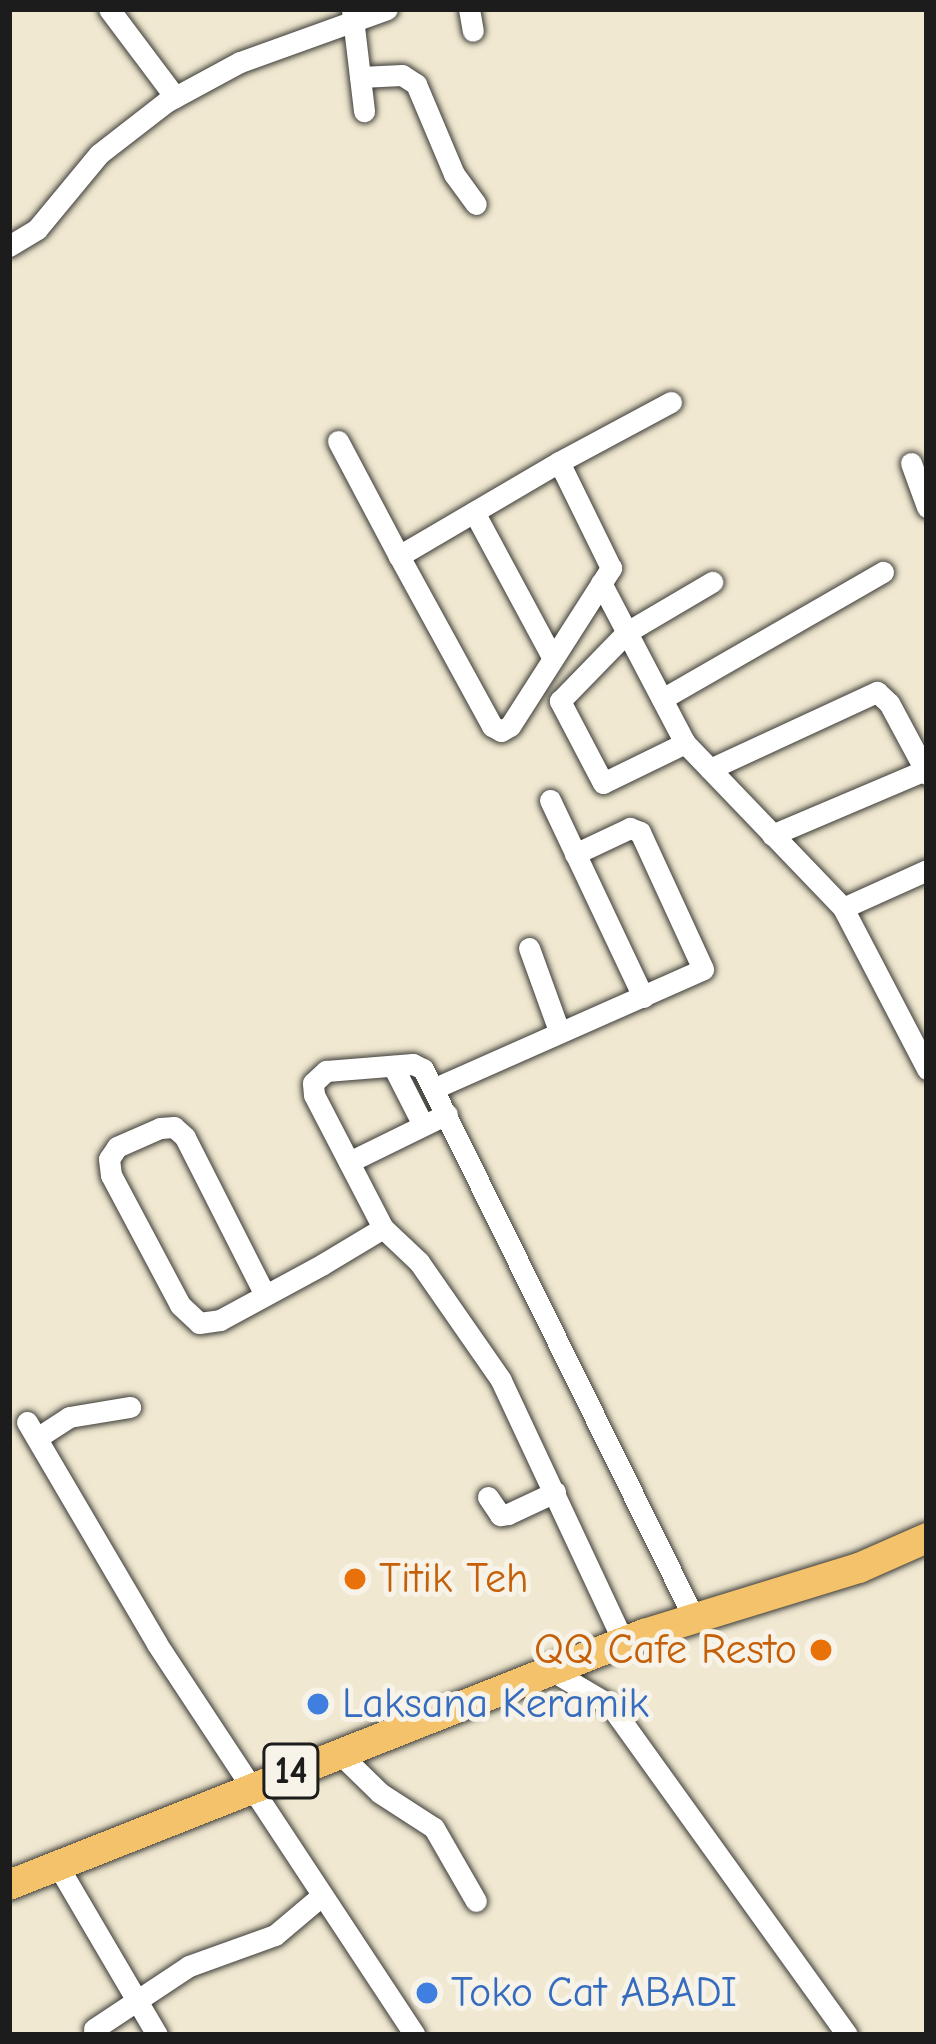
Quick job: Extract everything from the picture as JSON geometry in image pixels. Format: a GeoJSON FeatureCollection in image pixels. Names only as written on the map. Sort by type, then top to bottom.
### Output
{"type":"FeatureCollection","features":[{"type":"Feature","properties":{"kind":"highway","name":"14"},"geometry":{"type":"LineString","coordinates":[[9,1885],[589,1657],[694,1618],[859,1568],[927,1538]]}},
{"type":"Feature","properties":{"kind":"street"},"geometry":{"type":"LineString","coordinates":[[109,9],[175,97]]}},
{"type":"Feature","properties":{"kind":"street"},"geometry":{"type":"LineString","coordinates":[[9,246],[37,229],[99,154],[175,97],[240,62],[353,16],[387,9]]}},
{"type":"Feature","properties":{"kind":"street"},"geometry":{"type":"LineString","coordinates":[[353,16],[364,111]]}},
{"type":"Feature","properties":{"kind":"street"},"geometry":{"type":"LineString","coordinates":[[360,77],[402,75],[416,84],[447,159],[476,204]]}},
{"type":"Feature","properties":{"kind":"street"},"geometry":{"type":"LineString","coordinates":[[399,556],[559,461],[671,402]]}},
{"type":"Feature","properties":{"kind":"street"},"geometry":{"type":"LineString","coordinates":[[338,441],[492,726],[501,730],[510,726],[601,583],[610,560],[559,461]]}},
{"type":"Feature","properties":{"kind":"street"},"geometry":{"type":"LineString","coordinates":[[911,463],[927,507]]}},
{"type":"Feature","properties":{"kind":"street"},"geometry":{"type":"LineString","coordinates":[[474,512],[551,655]]}},
{"type":"Feature","properties":{"kind":"street"},"geometry":{"type":"LineString","coordinates":[[662,699],[883,572]]}},
{"type":"Feature","properties":{"kind":"street"},"geometry":{"type":"LineString","coordinates":[[685,743],[603,783],[560,701],[627,632],[712,582]]}},
{"type":"Feature","properties":{"kind":"street"},"geometry":{"type":"LineString","coordinates":[[601,583],[685,743],[843,908],[927,1069]]}},
{"type":"Feature","properties":{"kind":"street"},"geometry":{"type":"LineString","coordinates":[[710,770],[877,692],[889,703],[926,772],[772,835]]}},
{"type":"Feature","properties":{"kind":"street"},"geometry":{"type":"LineString","coordinates":[[550,800],[643,997]]}},
{"type":"Feature","properties":{"kind":"street"},"geometry":{"type":"LineString","coordinates":[[435,1088],[700,975],[703,960],[636,828],[575,854]]}},
{"type":"Feature","properties":{"kind":"street"},"geometry":{"type":"LineString","coordinates":[[843,908],[927,871]]}},
{"type":"Feature","properties":{"kind":"street"},"geometry":{"type":"LineString","coordinates":[[529,948],[560,1031]]}},
{"type":"Feature","properties":{"kind":"street"},"geometry":{"type":"LineString","coordinates":[[694,1618],[435,1088],[413,1064],[326,1071],[313,1084],[383,1228],[419,1262],[502,1380],[555,1492],[589,1657],[610,1705],[847,2035]]}},
{"type":"Feature","properties":{"kind":"street"},"geometry":{"type":"LineString","coordinates":[[393,1066],[423,1126]]}},
{"type":"Feature","properties":{"kind":"street"},"geometry":{"type":"LineString","coordinates":[[349,1162],[447,1114]]}},
{"type":"Feature","properties":{"kind":"street"},"geometry":{"type":"LineString","coordinates":[[265,1295],[185,1137],[174,1127],[160,1128],[117,1147],[110,1159],[111,1175],[180,1305],[208,1325],[265,1295],[383,1228]]}},
{"type":"Feature","properties":{"kind":"street"},"geometry":{"type":"LineString","coordinates":[[130,1407],[68,1417],[32,1430],[157,1644],[320,1897],[416,2035]]}},
{"type":"Feature","properties":{"kind":"street"},"geometry":{"type":"LineString","coordinates":[[488,1497],[500,1514],[508,1514],[555,1492]]}},
{"type":"Feature","properties":{"kind":"street"},"geometry":{"type":"LineString","coordinates":[[339,1753],[380,1793],[434,1828],[476,1901]]}},
{"type":"Feature","properties":{"kind":"street"},"geometry":{"type":"LineString","coordinates":[[58,1866],[157,2035]]}},
{"type":"Feature","properties":{"kind":"street"},"geometry":{"type":"LineString","coordinates":[[94,2029],[189,1966],[275,1935],[320,1897]]}},
{"type":"Feature","properties":{"kind":"place","name":"Titik Teh"},"geometry":{"type":"Point","coordinates":[355,1579]}},
{"type":"Feature","properties":{"kind":"place","name":"QQ Cafe Resto"},"geometry":{"type":"Point","coordinates":[821,1650]}},
{"type":"Feature","properties":{"kind":"place","name":"Laksana Keramik"},"geometry":{"type":"Point","coordinates":[318,1704]}},
{"type":"Feature","properties":{"kind":"place","name":"Toko Cat ABADI"},"geometry":{"type":"Point","coordinates":[427,1993]}}]}
